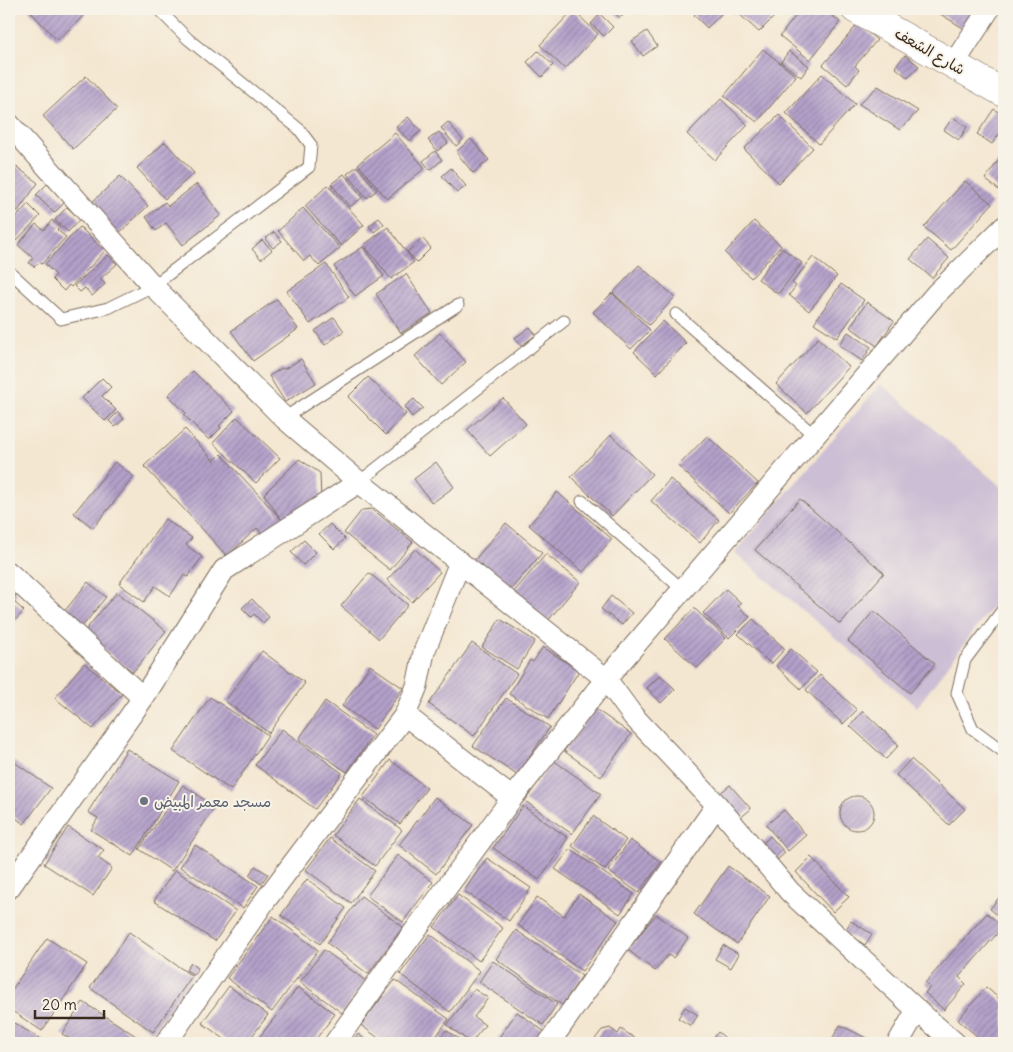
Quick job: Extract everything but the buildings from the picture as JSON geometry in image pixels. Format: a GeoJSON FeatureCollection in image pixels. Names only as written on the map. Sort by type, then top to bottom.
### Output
{"type":"FeatureCollection","features":[{"type":"Feature","properties":{"kind":"street","name":"شارع الشعف"},"geometry":{"type":"LineString","coordinates":[[855,9],[1004,93]]}},
{"type":"Feature","properties":{"kind":"street"},"geometry":{"type":"LineString","coordinates":[[953,65],[989,9]]}},
{"type":"Feature","properties":{"kind":"street"},"geometry":{"type":"LineString","coordinates":[[9,124],[153,286],[284,418],[359,482],[606,679],[633,716],[718,805],[790,892],[917,1010],[956,1043]]}},
{"type":"Feature","properties":{"kind":"street"},"geometry":{"type":"LineString","coordinates":[[335,1043],[512,798],[606,679],[936,294],[1004,228]]}},
{"type":"Feature","properties":{"kind":"street"},"geometry":{"type":"LineString","coordinates":[[9,888],[143,698],[224,570],[359,482]]}},
{"type":"Feature","properties":{"kind":"street"},"geometry":{"type":"LineString","coordinates":[[166,1043],[264,902],[405,715],[417,686],[424,652],[460,562]]}},
{"type":"Feature","properties":{"kind":"street"},"geometry":{"type":"LineString","coordinates":[[9,573],[143,698]]}},
{"type":"Feature","properties":{"kind":"street"},"geometry":{"type":"LineString","coordinates":[[405,715],[512,798]]}},
{"type":"Feature","properties":{"kind":"street"},"geometry":{"type":"LineString","coordinates":[[549,1043],[718,805]]}},
{"type":"Feature","properties":{"kind":"street"},"geometry":{"type":"LineString","coordinates":[[898,1043],[917,1010]]}},
{"type":"Feature","properties":{"kind":"lane"},"geometry":{"type":"LineString","coordinates":[[9,271],[61,319],[108,308],[153,286],[309,167],[311,146],[299,129],[188,39],[158,9]]}},
{"type":"Feature","properties":{"kind":"lane"},"geometry":{"type":"LineString","coordinates":[[284,418],[458,306]]}},
{"type":"Feature","properties":{"kind":"lane"},"geometry":{"type":"LineString","coordinates":[[676,314],[815,436]]}},
{"type":"Feature","properties":{"kind":"lane"},"geometry":{"type":"LineString","coordinates":[[359,482],[564,321]]}},
{"type":"Feature","properties":{"kind":"lane"},"geometry":{"type":"LineString","coordinates":[[582,501],[683,590]]}},
{"type":"Feature","properties":{"kind":"lane"},"geometry":{"type":"LineString","coordinates":[[1004,608],[965,660],[957,693],[973,729],[1004,752]]}},
{"type":"Feature","properties":{"kind":"shaded area"},"geometry":{"type":"Polygon","coordinates":[[[881,384],[1004,489],[1004,591],[917,707],[735,553],[881,384]]]}},
{"type":"Feature","properties":{"kind":"place","name":"مسجد معمر المبيض"},"geometry":{"type":"Point","coordinates":[144,801]}}]}
